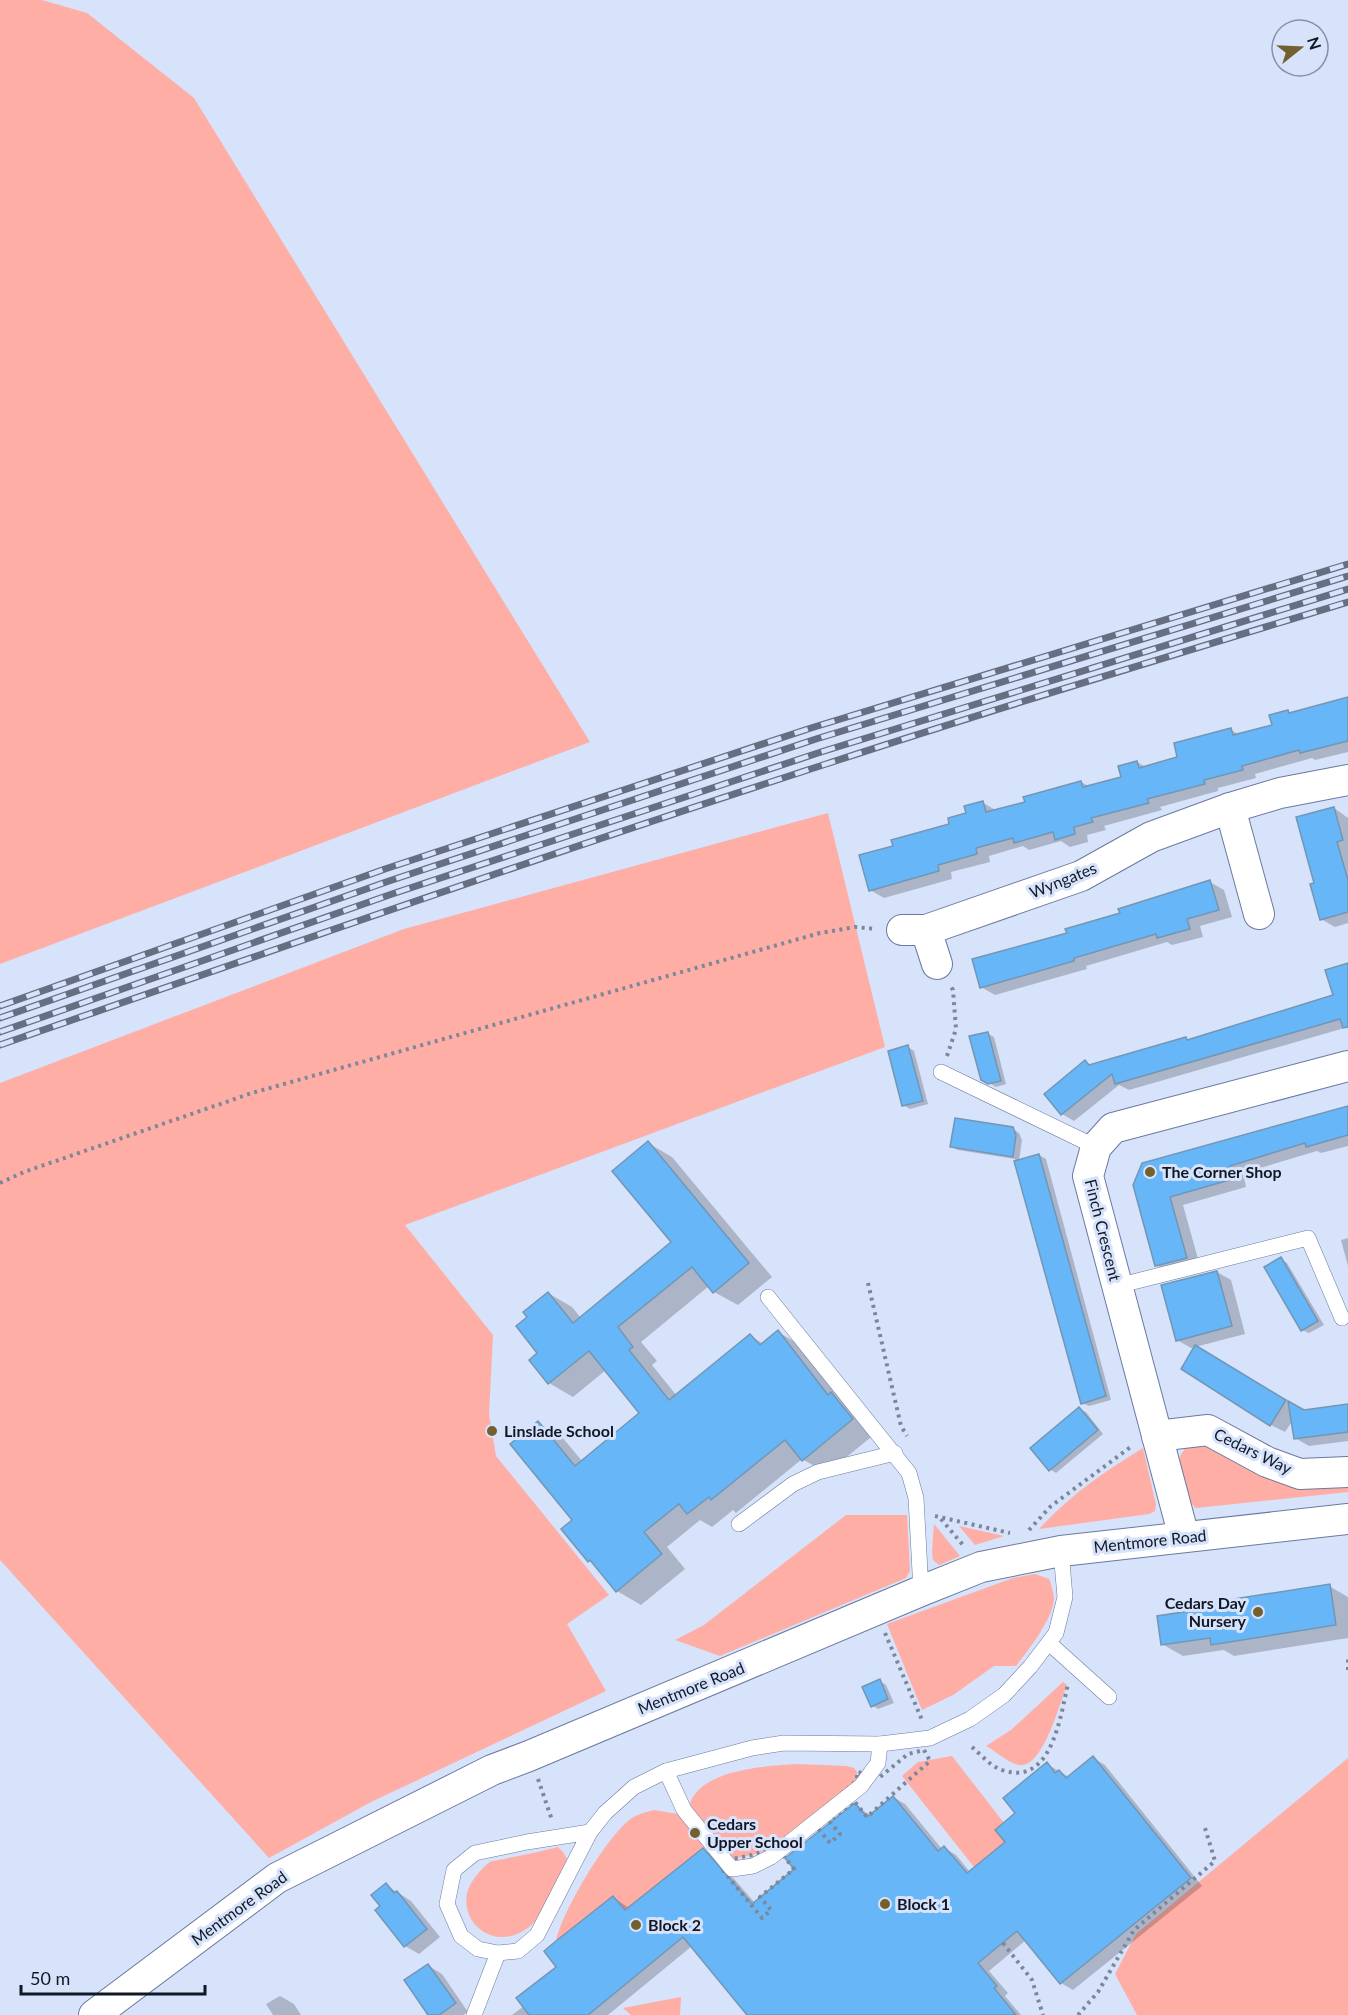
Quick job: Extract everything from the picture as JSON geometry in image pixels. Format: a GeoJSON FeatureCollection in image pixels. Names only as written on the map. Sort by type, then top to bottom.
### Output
{"type":"FeatureCollection","features":[{"type":"Feature","properties":{"kind":"street","name":"Wyngates"},"geometry":{"type":"LineString","coordinates":[[914,930],[1081,876],[1151,837],[1230,808],[1280,793],[1348,780]]}},
{"type":"Feature","properties":{"kind":"street"},"geometry":{"type":"LineString","coordinates":[[1230,808],[1259,914]]}},
{"type":"Feature","properties":{"kind":"street"},"geometry":{"type":"LineString","coordinates":[[914,930],[937,964]]}},
{"type":"Feature","properties":{"kind":"street"},"geometry":{"type":"LineString","coordinates":[[1095,1147],[1113,1128],[1348,1066]]}},
{"type":"Feature","properties":{"kind":"street","name":"Finch Crescent"},"geometry":{"type":"LineString","coordinates":[[1095,1147],[1088,1176],[1184,1537]]}},
{"type":"Feature","properties":{"kind":"street","name":"Cedars Way"},"geometry":{"type":"LineString","coordinates":[[1157,1436],[1208,1430],[1268,1462],[1300,1474],[1348,1472]]}},
{"type":"Feature","properties":{"kind":"street","name":"Mentmore Road"},"geometry":{"type":"LineString","coordinates":[[93,2015],[277,1878],[492,1770],[921,1590],[981,1568],[1061,1551],[1348,1519]]}},
{"type":"Feature","properties":{"kind":"lane"},"geometry":{"type":"LineString","coordinates":[[941,1072],[1095,1147]]}},
{"type":"Feature","properties":{"kind":"lane"},"geometry":{"type":"LineString","coordinates":[[1117,1287],[1308,1238],[1341,1318]]}},
{"type":"Feature","properties":{"kind":"lane"},"geometry":{"type":"LineString","coordinates":[[768,1297],[909,1473],[916,1498],[921,1590]]}},
{"type":"Feature","properties":{"kind":"lane"},"geometry":{"type":"LineString","coordinates":[[739,1524],[793,1484],[818,1472],[895,1454]]}},
{"type":"Feature","properties":{"kind":"lane"},"geometry":{"type":"LineString","coordinates":[[590,1832],[475,1853],[454,1870],[447,1904],[461,1936],[478,1949],[498,1953],[518,1951],[537,1935],[590,1832],[605,1813],[634,1787],[666,1771],[752,1748],[774,1745],[880,1744],[930,1738],[970,1719],[1004,1695],[1030,1667],[1056,1633],[1065,1597],[1061,1551]]}},
{"type":"Feature","properties":{"kind":"lane"},"geometry":{"type":"LineString","coordinates":[[1049,1643],[1109,1697]]}},
{"type":"Feature","properties":{"kind":"lane"},"geometry":{"type":"LineString","coordinates":[[666,1771],[684,1810],[732,1869],[743,1868],[771,1857],[861,1786],[878,1763],[880,1744]]}},
{"type":"Feature","properties":{"kind":"lane"},"geometry":{"type":"LineString","coordinates":[[474,2015],[498,1953]]}},
{"type":"Feature","properties":{"kind":"path"},"geometry":{"type":"LineString","coordinates":[[0,1183],[24,1172],[252,1093],[820,933],[855,927],[914,930]]}},
{"type":"Feature","properties":{"kind":"path"},"geometry":{"type":"LineString","coordinates":[[937,964],[953,990],[956,1029],[941,1072]]}},
{"type":"Feature","properties":{"kind":"path"},"geometry":{"type":"LineString","coordinates":[[868,1283],[901,1426],[913,1445]]}},
{"type":"Feature","properties":{"kind":"path"},"geometry":{"type":"LineString","coordinates":[[1028,1531],[1051,1506],[1140,1440],[1157,1436]]}},
{"type":"Feature","properties":{"kind":"path"},"geometry":{"type":"LineString","coordinates":[[928,1514],[940,1519],[1005,1531],[1013,1535]]}},
{"type":"Feature","properties":{"kind":"path"},"geometry":{"type":"LineString","coordinates":[[940,1519],[966,1549]]}},
{"type":"Feature","properties":{"kind":"path"},"geometry":{"type":"LineString","coordinates":[[874,1611],[930,1738]]}},
{"type":"Feature","properties":{"kind":"path"},"geometry":{"type":"LineString","coordinates":[[1348,1659],[1348,1670]]}},
{"type":"Feature","properties":{"kind":"path"},"geometry":{"type":"LineString","coordinates":[[972,1747],[998,1769],[1020,1774],[1033,1768],[1042,1760],[1054,1740],[1070,1673]]}},
{"type":"Feature","properties":{"kind":"path"},"geometry":{"type":"LineString","coordinates":[[529,1756],[554,1828]]}},
{"type":"Feature","properties":{"kind":"path"},"geometry":{"type":"LineString","coordinates":[[1078,2015],[1098,1992],[1134,1930],[1215,1861],[1205,1828]]}},
{"type":"Feature","properties":{"kind":"path"},"geometry":{"type":"LineString","coordinates":[[1003,1943],[1032,1980],[1043,2015]]}},
{"type":"Feature","properties":{"kind":"shaded area"},"geometry":{"type":"Polygon","coordinates":[[[0,0],[42,0],[87,13],[194,98],[590,742],[0,964],[0,0]]]}},
{"type":"Feature","properties":{"kind":"shaded area"},"geometry":{"type":"Polygon","coordinates":[[[828,813],[885,1047],[405,1225],[493,1335],[489,1414],[496,1456],[609,1595],[567,1624],[606,1691],[371,1802],[269,1858],[0,1560],[0,1083],[404,929],[828,813]]]}},
{"type":"Feature","properties":{"kind":"shaded area"},"geometry":{"type":"Polygon","coordinates":[[[1207,1441],[1348,1481],[1348,1492],[1196,1508],[1182,1488],[1178,1463],[1187,1447],[1207,1441]]]}},
{"type":"Feature","properties":{"kind":"shaded area"},"geometry":{"type":"Polygon","coordinates":[[[1143,1448],[1156,1505],[1155,1511],[1149,1514],[1039,1529],[1088,1485],[1143,1448]]]}},
{"type":"Feature","properties":{"kind":"shaded area"},"geometry":{"type":"Polygon","coordinates":[[[846,1515],[907,1515],[910,1571],[906,1578],[720,1656],[675,1640],[704,1625],[846,1515]]]}},
{"type":"Feature","properties":{"kind":"shaded area"},"geometry":{"type":"Polygon","coordinates":[[[934,1524],[960,1556],[939,1565],[933,1560],[932,1552],[934,1524]]]}},
{"type":"Feature","properties":{"kind":"shaded area"},"geometry":{"type":"Polygon","coordinates":[[[959,1526],[1004,1536],[975,1545],[959,1526]]]}},
{"type":"Feature","properties":{"kind":"shaded area"},"geometry":{"type":"Polygon","coordinates":[[[1035,1574],[1049,1579],[1054,1597],[1053,1605],[1040,1633],[1016,1666],[994,1666],[953,1695],[922,1710],[887,1624],[1013,1578],[1035,1574]]]}},
{"type":"Feature","properties":{"kind":"shaded area"},"geometry":{"type":"Polygon","coordinates":[[[1063,1682],[1067,1685],[1055,1719],[1036,1757],[1028,1763],[1019,1765],[986,1746],[1011,1730],[1063,1682]]]}},
{"type":"Feature","properties":{"kind":"shaded area"},"geometry":{"type":"Polygon","coordinates":[[[952,1756],[1004,1823],[995,1830],[1005,1842],[974,1867],[902,1776],[918,1762],[952,1756]]]}},
{"type":"Feature","properties":{"kind":"shaded area"},"geometry":{"type":"Polygon","coordinates":[[[1348,1758],[1348,2015],[1137,2015],[1115,1974],[1136,1934],[1348,1758]]]}},
{"type":"Feature","properties":{"kind":"shaded area"},"geometry":{"type":"Polygon","coordinates":[[[797,1764],[847,1766],[854,1768],[857,1778],[853,1784],[780,1846],[732,1859],[694,1813],[690,1803],[697,1792],[721,1776],[753,1768],[797,1764]]]}},
{"type":"Feature","properties":{"kind":"shaded area"},"geometry":{"type":"Polygon","coordinates":[[[654,1810],[678,1814],[704,1847],[625,1910],[613,1896],[556,1941],[576,1894],[610,1840],[632,1818],[654,1810]]]}},
{"type":"Feature","properties":{"kind":"shaded area"},"geometry":{"type":"Polygon","coordinates":[[[558,1847],[567,1859],[547,1904],[536,1921],[515,1935],[500,1937],[487,1934],[477,1926],[469,1915],[466,1903],[468,1889],[484,1866],[492,1861],[558,1847]]]}},
{"type":"Feature","properties":{"kind":"shaded area"},"geometry":{"type":"Polygon","coordinates":[[[681,1997],[680,2015],[631,2015],[623,2008],[681,1997]]]}},
{"type":"Feature","properties":{"kind":"building"},"geometry":{"type":"Polygon","coordinates":[[[1348,697],[1348,741],[1300,753],[1299,750],[1242,766],[1243,770],[1204,780],[1205,784],[1147,799],[1149,803],[1091,818],[1093,822],[1074,827],[1075,834],[1055,840],[1053,832],[1014,843],[1013,838],[976,848],[977,854],[938,865],[939,871],[869,891],[859,855],[893,846],[891,840],[949,824],[948,818],[966,813],[964,806],[983,801],[986,812],[1025,802],[1023,797],[1081,781],[1083,787],[1121,777],[1118,766],[1137,761],[1139,768],[1177,757],[1174,743],[1231,728],[1233,735],[1272,725],[1269,715],[1288,710],[1289,713],[1348,697]]]}},
{"type":"Feature","properties":{"kind":"building"},"geometry":{"type":"Polygon","coordinates":[[[1334,807],[1343,840],[1337,842],[1348,880],[1348,912],[1320,920],[1310,884],[1314,883],[1296,817],[1334,807]]]}},
{"type":"Feature","properties":{"kind":"building"},"geometry":{"type":"Polygon","coordinates":[[[1210,880],[1219,910],[1187,919],[1190,929],[1157,938],[1156,934],[980,988],[972,959],[1067,933],[1065,929],[1120,913],[1118,909],[1210,880]]]}},
{"type":"Feature","properties":{"kind":"building"},"geometry":{"type":"Polygon","coordinates":[[[1348,963],[1348,1027],[1343,1028],[1340,1019],[1115,1084],[1112,1074],[1061,1115],[1044,1094],[1085,1060],[1089,1065],[1186,1037],[1187,1040],[1333,995],[1325,970],[1348,963]]]}},
{"type":"Feature","properties":{"kind":"building"},"geometry":{"type":"Polygon","coordinates":[[[988,1032],[1001,1081],[988,1084],[981,1080],[969,1036],[988,1032]]]}},
{"type":"Feature","properties":{"kind":"building"},"geometry":{"type":"Polygon","coordinates":[[[908,1045],[923,1101],[902,1106],[888,1051],[908,1045]]]}},
{"type":"Feature","properties":{"kind":"building"},"geometry":{"type":"Polygon","coordinates":[[[1348,1106],[1348,1135],[1306,1147],[1305,1143],[1230,1166],[1233,1179],[1170,1197],[1187,1258],[1155,1266],[1133,1185],[1142,1163],[1348,1106]]]}},
{"type":"Feature","properties":{"kind":"building"},"geometry":{"type":"Polygon","coordinates":[[[955,1118],[1013,1127],[1016,1135],[1013,1157],[950,1147],[955,1118]]]}},
{"type":"Feature","properties":{"kind":"building"},"geometry":{"type":"Polygon","coordinates":[[[648,1141],[749,1263],[713,1293],[692,1267],[618,1327],[633,1347],[629,1350],[669,1400],[750,1334],[760,1345],[778,1330],[828,1395],[831,1392],[853,1419],[802,1461],[785,1440],[711,1500],[709,1497],[687,1514],[679,1504],[644,1532],[662,1554],[616,1592],[561,1529],[572,1520],[510,1444],[538,1421],[575,1466],[639,1413],[589,1351],[548,1384],[529,1360],[537,1353],[516,1326],[527,1317],[523,1312],[548,1292],[573,1323],[671,1242],[612,1171],[648,1141]]]}},
{"type":"Feature","properties":{"kind":"building"},"geometry":{"type":"Polygon","coordinates":[[[1039,1154],[1106,1396],[1081,1404],[1014,1161],[1039,1154]]]}},
{"type":"Feature","properties":{"kind":"building"},"geometry":{"type":"Polygon","coordinates":[[[1281,1257],[1318,1321],[1301,1331],[1264,1267],[1281,1257]]]}},
{"type":"Feature","properties":{"kind":"building"},"geometry":{"type":"Polygon","coordinates":[[[1217,1271],[1232,1326],[1176,1341],[1161,1285],[1217,1271]]]}},
{"type":"Feature","properties":{"kind":"building"},"geometry":{"type":"Polygon","coordinates":[[[1195,1345],[1286,1400],[1270,1426],[1181,1369],[1195,1345]]]}},
{"type":"Feature","properties":{"kind":"building"},"geometry":{"type":"Polygon","coordinates":[[[1288,1401],[1304,1410],[1348,1404],[1348,1432],[1294,1439],[1288,1401]]]}},
{"type":"Feature","properties":{"kind":"building"},"geometry":{"type":"Polygon","coordinates":[[[1079,1407],[1098,1430],[1049,1471],[1030,1448],[1079,1407]]]}},
{"type":"Feature","properties":{"kind":"building","name":"Cedars Day Nursery"},"geometry":{"type":"Polygon","coordinates":[[[1330,1584],[1336,1625],[1211,1645],[1210,1638],[1161,1645],[1157,1616],[1209,1608],[1209,1603],[1330,1584]]]}},
{"type":"Feature","properties":{"kind":"building"},"geometry":{"type":"Polygon","coordinates":[[[880,1679],[888,1699],[871,1707],[862,1687],[880,1679]]]}},
{"type":"Feature","properties":{"kind":"building"},"geometry":{"type":"Polygon","coordinates":[[[1093,1756],[1191,1878],[1060,1984],[1017,1931],[978,1963],[997,1986],[994,1988],[1016,2015],[747,2015],[683,1937],[588,2015],[529,2015],[516,1998],[556,1967],[544,1951],[556,1941],[613,1896],[625,1910],[703,1848],[752,1904],[794,1869],[785,1858],[855,1803],[867,1817],[893,1796],[938,1851],[944,1846],[967,1873],[1005,1842],[995,1830],[1015,1813],[1003,1798],[1047,1762],[1055,1773],[1059,1770],[1066,1778],[1093,1756]]]}},
{"type":"Feature","properties":{"kind":"building"},"geometry":{"type":"Polygon","coordinates":[[[386,1883],[394,1893],[397,1891],[427,1929],[404,1947],[375,1910],[380,1906],[371,1895],[386,1883]]]}},
{"type":"Feature","properties":{"kind":"building"},"geometry":{"type":"Polygon","coordinates":[[[428,1964],[456,2003],[439,2015],[428,2015],[404,1980],[428,1964]]]}},
{"type":"Feature","properties":{"kind":"railway"},"geometry":{"type":"LineString","coordinates":[[0,1006],[385,869],[811,728],[1348,564]]}},
{"type":"Feature","properties":{"kind":"railway"},"geometry":{"type":"LineString","coordinates":[[0,1018],[389,881],[816,739],[1348,576]]}},
{"type":"Feature","properties":{"kind":"railway"},"geometry":{"type":"LineString","coordinates":[[0,1032],[392,894],[821,752],[1348,589]]}},
{"type":"Feature","properties":{"kind":"railway"},"geometry":{"type":"LineString","coordinates":[[0,1045],[720,799],[1019,702],[1348,602]]}},
{"type":"Feature","properties":{"kind":"place","name":"The Corner Shop"},"geometry":{"type":"Point","coordinates":[1150,1172]}},
{"type":"Feature","properties":{"kind":"place","name":"Linslade School"},"geometry":{"type":"Point","coordinates":[492,1431]}},
{"type":"Feature","properties":{"kind":"place","name":"Cedars Day Nursery"},"geometry":{"type":"Point","coordinates":[1258,1612]}},
{"type":"Feature","properties":{"kind":"place","name":"Cedars Upper School"},"geometry":{"type":"Point","coordinates":[695,1833]}},
{"type":"Feature","properties":{"kind":"place","name":"Block 1"},"geometry":{"type":"Point","coordinates":[885,1904]}},
{"type":"Feature","properties":{"kind":"place","name":"Block 2"},"geometry":{"type":"Point","coordinates":[636,1925]}}]}
